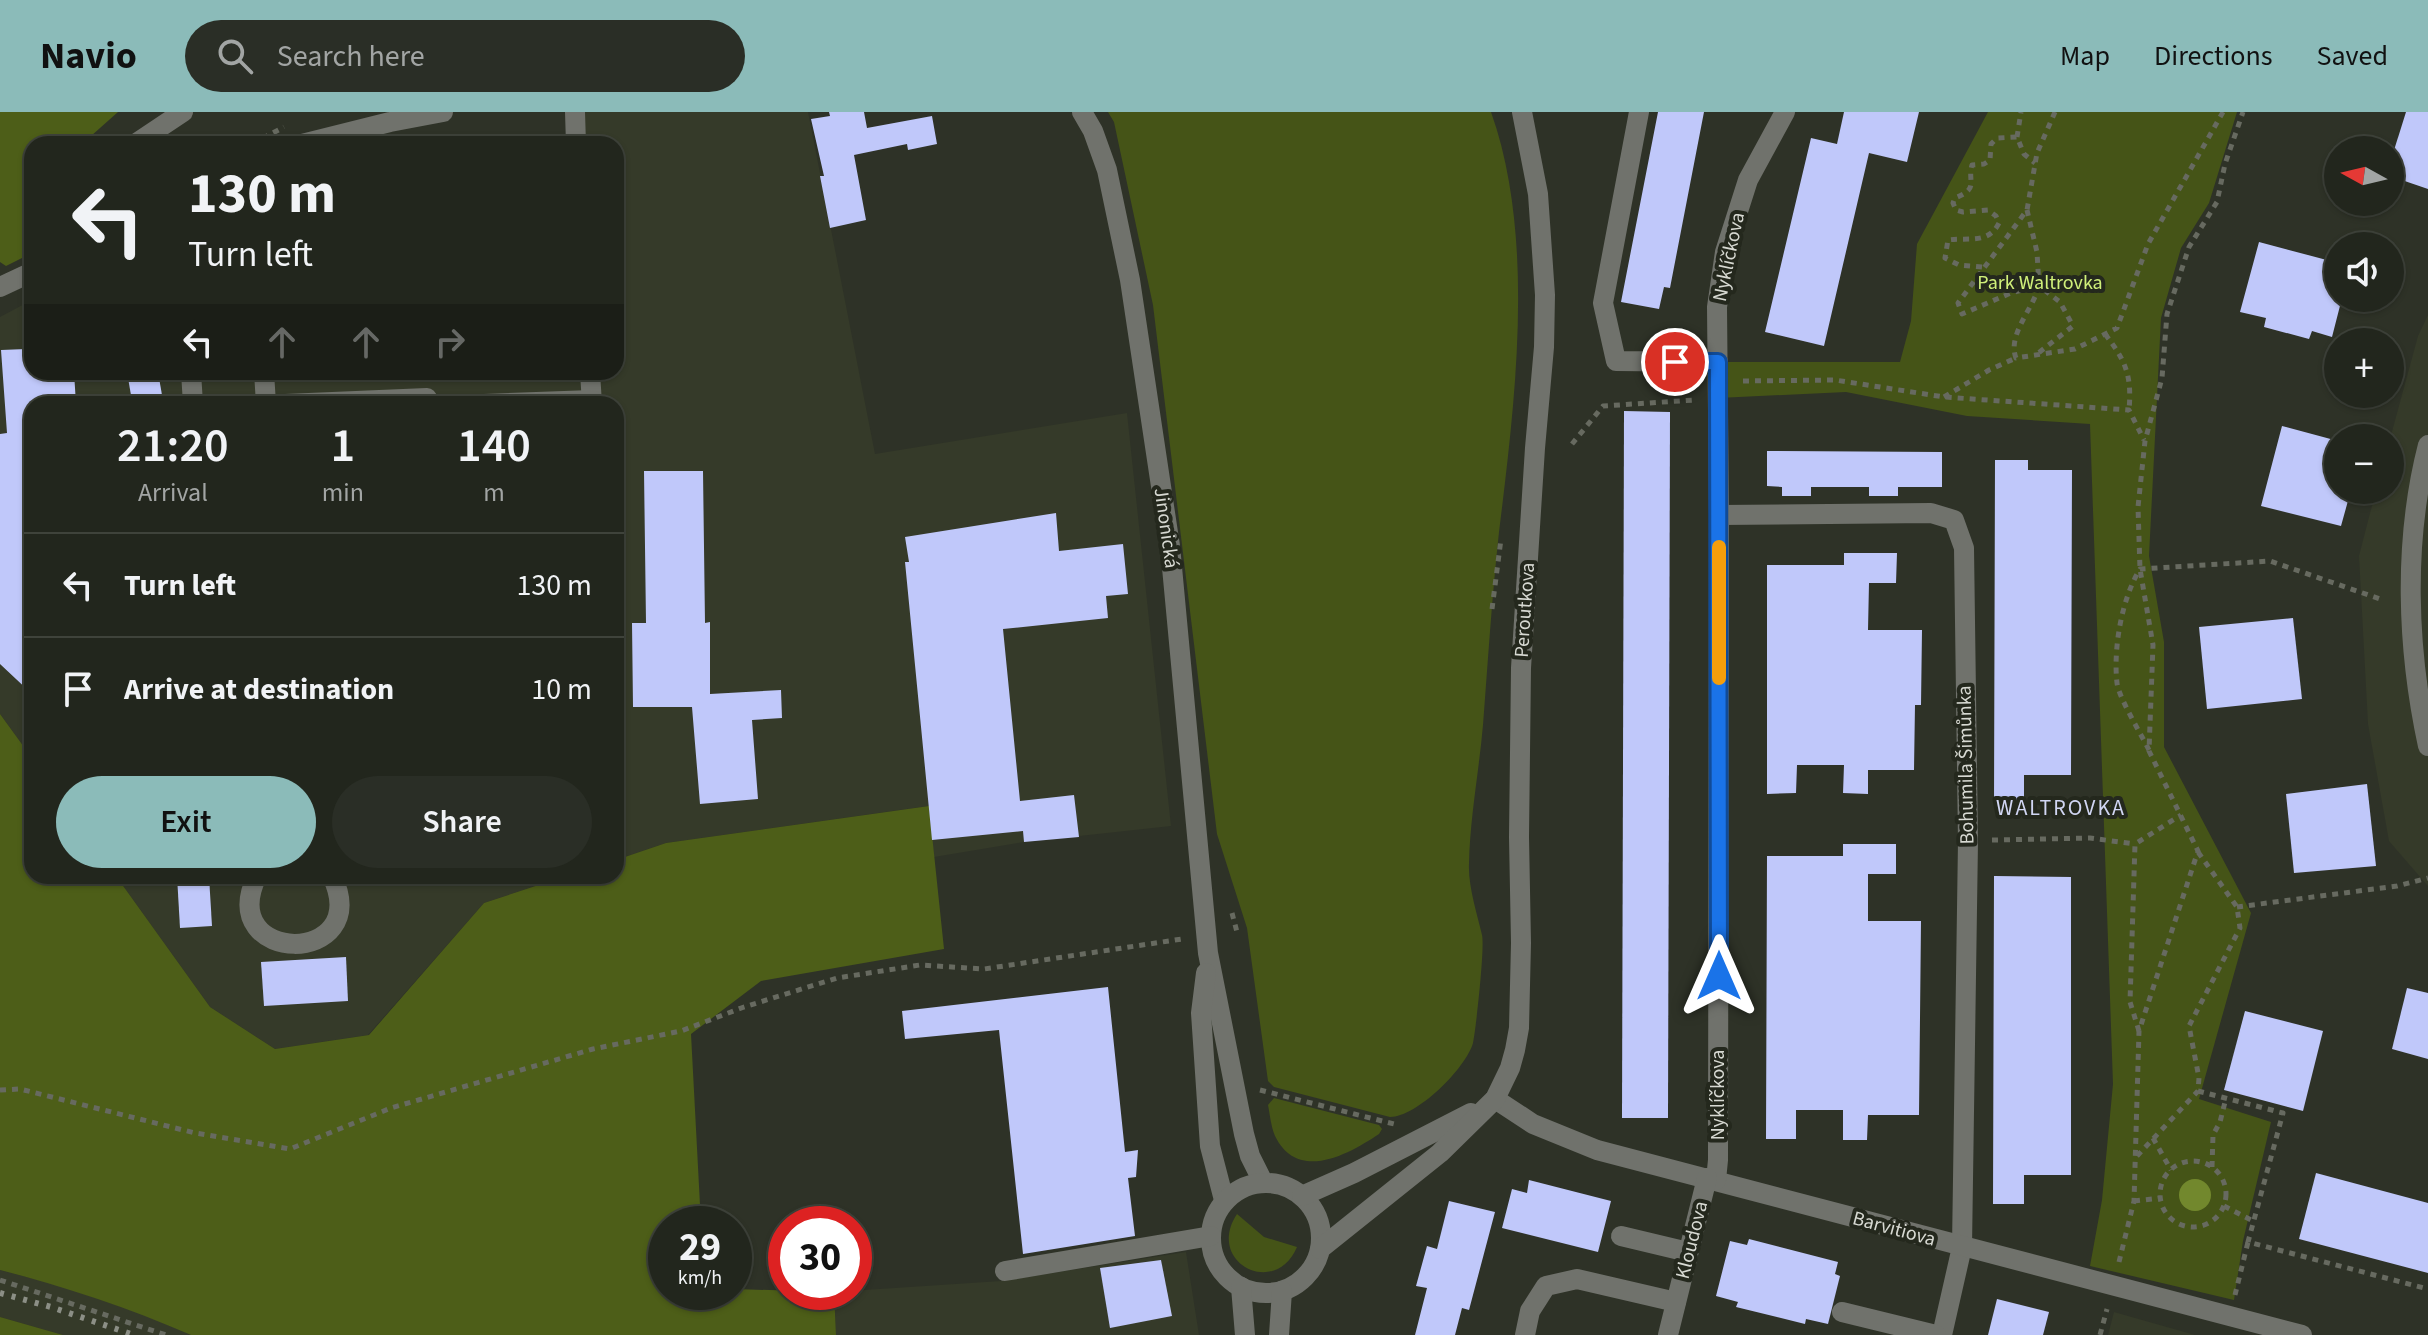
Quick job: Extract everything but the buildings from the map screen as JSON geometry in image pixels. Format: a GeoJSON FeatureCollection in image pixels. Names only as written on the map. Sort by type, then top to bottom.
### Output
{"type":"FeatureCollection","features":[{"type":"Feature","properties":{"kind":"street"},"geometry":{"type":"LineString","coordinates":[[147,136],[183,112]]}},
{"type":"Feature","properties":{"kind":"street"},"geometry":{"type":"LineString","coordinates":[[334,136],[443,112]]}},
{"type":"Feature","properties":{"kind":"street"},"geometry":{"type":"LineString","coordinates":[[575,112],[576,136]]}},
{"type":"Feature","properties":{"kind":"street","name":"Jinonická"},"geometry":{"type":"LineString","coordinates":[[1082,112],[1093,131],[1107,170],[1130,280],[1170,546],[1207,944],[1244,1134],[1250,1156],[1263,1182]]}},
{"type":"Feature","properties":{"kind":"street","name":"Peroutkova"},"geometry":{"type":"LineString","coordinates":[[1320,1249],[1440,1153],[1492,1101],[1510,1068],[1519,1028],[1521,668],[1544,347],[1544,252],[1538,194],[1522,112]]}},
{"type":"Feature","properties":{"kind":"street"},"geometry":{"type":"LineString","coordinates":[[1639,112],[1603,303],[1616,361],[1718,372]]}},
{"type":"Feature","properties":{"kind":"street","name":"Nyklíčkova"},"geometry":{"type":"LineString","coordinates":[[1711,1179],[1718,1160],[1717,307],[1725,252],[1748,180],[1785,112]]}},
{"type":"Feature","properties":{"kind":"street"},"geometry":{"type":"LineString","coordinates":[[0,287],[24,276]]}},
{"type":"Feature","properties":{"kind":"street"},"geometry":{"type":"LineString","coordinates":[[2428,445],[2414,530],[2411,577],[2417,677],[2428,746]]}},
{"type":"Feature","properties":{"kind":"street","name":"Bohumila Šimůnka"},"geometry":{"type":"LineString","coordinates":[[1719,515],[1931,513],[1954,520],[1964,548],[1968,841],[1962,1247]]}},
{"type":"Feature","properties":{"kind":"street"},"geometry":{"type":"LineString","coordinates":[[253,884],[250,906],[254,920],[262,932],[274,941],[289,945],[304,945],[317,940],[329,930],[340,903],[336,884]]}},
{"type":"Feature","properties":{"kind":"street","name":"Jinonická"},"geometry":{"type":"LineString","coordinates":[[1207,944],[1201,1013],[1210,1146],[1224,1200]]}},
{"type":"Feature","properties":{"kind":"street"},"geometry":{"type":"LineString","coordinates":[[1302,1196],[1354,1173],[1492,1101]]}},
{"type":"Feature","properties":{"kind":"street","name":"Barvitiova"},"geometry":{"type":"LineString","coordinates":[[1492,1101],[1533,1124],[1583,1146],[1962,1247],[2111,1293],[2302,1335]]}},
{"type":"Feature","properties":{"kind":"street","name":"Kloudova"},"geometry":{"type":"LineString","coordinates":[[1668,1335],[1688,1252],[1711,1179]]}},
{"type":"Feature","properties":{"kind":"street"},"geometry":{"type":"LineString","coordinates":[[1263,1182],[1282,1185],[1302,1196],[1319,1223],[1320,1249],[1316,1262],[1305,1276],[1282,1291],[1257,1292],[1241,1287],[1224,1274],[1215,1260],[1211,1236],[1216,1213],[1224,1200],[1248,1185],[1263,1182]]}},
{"type":"Feature","properties":{"kind":"street"},"geometry":{"type":"LineString","coordinates":[[1005,1271],[1211,1236]]}},
{"type":"Feature","properties":{"kind":"street"},"geometry":{"type":"LineString","coordinates":[[1621,1236],[1688,1252]]}},
{"type":"Feature","properties":{"kind":"street"},"geometry":{"type":"LineString","coordinates":[[1842,1312],[1939,1335],[1962,1247]]}},
{"type":"Feature","properties":{"kind":"street","name":"Kloudova"},"geometry":{"type":"LineString","coordinates":[[1525,1335],[1530,1311],[1546,1286],[1577,1279],[1676,1302]]}},
{"type":"Feature","properties":{"kind":"street"},"geometry":{"type":"LineString","coordinates":[[1241,1287],[1245,1335]]}},
{"type":"Feature","properties":{"kind":"street"},"geometry":{"type":"LineString","coordinates":[[1279,1335],[1282,1291]]}},
{"type":"Feature","properties":{"kind":"path"},"geometry":{"type":"LineString","coordinates":[[2021,112],[2017,137],[2024,154],[2035,163]]}},
{"type":"Feature","properties":{"kind":"path"},"geometry":{"type":"LineString","coordinates":[[2016,358],[2012,348],[2015,337],[2036,299],[2039,286],[2037,252],[2027,210],[2035,163],[2055,112]]}},
{"type":"Feature","properties":{"kind":"path"},"geometry":{"type":"LineString","coordinates":[[1944,397],[2016,358],[2075,349],[2117,328],[2148,244],[2223,112]]}},
{"type":"Feature","properties":{"kind":"path"},"geometry":{"type":"LineString","coordinates":[[2149,751],[2153,645],[2140,569],[2138,507],[2145,441],[2162,378],[2167,314],[2189,247],[2217,202],[2225,164],[2243,112]]}},
{"type":"Feature","properties":{"kind":"path"},"geometry":{"type":"LineString","coordinates":[[1983,267],[1951,262],[1945,258],[1945,250],[1948,240],[1975,240],[1988,236],[1999,223],[1996,216],[1988,210],[1956,210],[1953,203],[1955,198],[1969,192],[1972,165],[1990,160],[1991,144],[1997,138],[2017,137]]}},
{"type":"Feature","properties":{"kind":"path"},"geometry":{"type":"LineString","coordinates":[[2027,210],[1958,303],[1962,314],[2011,293],[2039,286]]}},
{"type":"Feature","properties":{"kind":"path"},"geometry":{"type":"LineString","coordinates":[[2036,355],[2073,326],[2060,302],[2039,286]]}},
{"type":"Feature","properties":{"kind":"path"},"geometry":{"type":"LineString","coordinates":[[2105,334],[2122,356],[2131,388],[2129,410],[2145,441]]}},
{"type":"Feature","properties":{"kind":"path"},"geometry":{"type":"LineString","coordinates":[[1572,444],[1603,406],[1706,400],[1718,372],[1835,380],[1944,397],[2129,410]]}},
{"type":"Feature","properties":{"kind":"path"},"geometry":{"type":"LineString","coordinates":[[2140,569],[2270,561],[2380,599]]}},
{"type":"Feature","properties":{"kind":"path"},"geometry":{"type":"LineString","coordinates":[[2136,1157],[2198,1091],[2199,1078],[2189,1026],[2240,928],[2237,907],[2198,851],[2117,685],[2122,616],[2130,585],[2140,569]]}},
{"type":"Feature","properties":{"kind":"path"},"geometry":{"type":"LineString","coordinates":[[1968,841],[2090,838],[2135,844],[2181,815]]}},
{"type":"Feature","properties":{"kind":"path"},"geometry":{"type":"LineString","coordinates":[[2135,844],[2130,1002],[2139,1031]]}},
{"type":"Feature","properties":{"kind":"path"},"geometry":{"type":"LineString","coordinates":[[2118,1266],[2134,1201],[2139,1031],[2198,851]]}},
{"type":"Feature","properties":{"kind":"path"},"geometry":{"type":"LineString","coordinates":[[2237,907],[2397,886],[2428,878]]}},
{"type":"Feature","properties":{"kind":"path"},"geometry":{"type":"LineString","coordinates":[[0,1090],[20,1089],[195,1133],[290,1149],[391,1108],[593,1049],[681,1031],[744,1007],[851,976],[920,965],[984,969],[1207,944]]}},
{"type":"Feature","properties":{"kind":"path"},"geometry":{"type":"LineString","coordinates":[[1259,1090],[1400,1126]]}},
{"type":"Feature","properties":{"kind":"path"},"geometry":{"type":"LineString","coordinates":[[2198,1091],[2283,1113],[2234,1300]]}},
{"type":"Feature","properties":{"kind":"path"},"geometry":{"type":"LineString","coordinates":[[2212,1167],[2213,1135],[2226,1098]]}},
{"type":"Feature","properties":{"kind":"path"},"geometry":{"type":"LineString","coordinates":[[2153,1138],[2171,1170]]}},
{"type":"Feature","properties":{"kind":"path"},"geometry":{"type":"LineString","coordinates":[[2194,1161],[2212,1167],[2226,1189],[2224,1206],[2212,1221],[2184,1226],[2168,1216],[2161,1198],[2163,1181],[2171,1170],[2194,1161]]}},
{"type":"Feature","properties":{"kind":"path"},"geometry":{"type":"LineString","coordinates":[[2134,1201],[2161,1198]]}},
{"type":"Feature","properties":{"kind":"path"},"geometry":{"type":"LineString","coordinates":[[2224,1206],[2253,1221]]}},
{"type":"Feature","properties":{"kind":"path"},"geometry":{"type":"LineString","coordinates":[[2248,1242],[2428,1289]]}},
{"type":"Feature","properties":{"kind":"path"},"geometry":{"type":"LineString","coordinates":[[0,1280],[166,1335]]}},
{"type":"Feature","properties":{"kind":"path"},"geometry":{"type":"LineString","coordinates":[[2100,1335],[2111,1293]]}},
{"type":"Feature","properties":{"kind":"shaded area"},"geometry":{"type":"Polygon","coordinates":[[[0,112],[118,112],[91,136],[24,136],[24,257],[6,266],[0,262],[0,112]]]}},
{"type":"Feature","properties":{"kind":"shaded area"},"geometry":{"type":"Polygon","coordinates":[[[575,112],[808,112],[875,454],[1127,413],[1171,826],[1024,842],[934,857],[928,806],[666,843],[624,857],[624,396],[24,396],[24,747],[0,714],[0,317],[24,304],[24,380],[624,380],[624,136],[576,136],[575,112]]]}},
{"type":"Feature","properties":{"kind":"shaded area"},"geometry":{"type":"Polygon","coordinates":[[[2428,315],[2428,886],[2389,841],[2368,724],[2359,556],[2372,504],[2404,504],[2404,424],[2394,424],[2398,408],[2404,408],[2404,388],[2418,336],[2428,315]]]}},
{"type":"Feature","properties":{"kind":"shaded area"},"geometry":{"type":"Polygon","coordinates":[[[0,714],[24,747],[24,884],[122,884],[210,1007],[275,1049],[369,1035],[484,903],[542,884],[624,884],[624,857],[666,843],[929,806],[944,949],[761,981],[691,1034],[700,1206],[648,1206],[648,1310],[752,1310],[752,1290],[768,1290],[768,1310],[835,1310],[836,1335],[191,1335],[49,1284],[0,1270],[0,714]]]}},
{"type":"Feature","properties":{"kind":"shaded area"},"geometry":{"type":"Polygon","coordinates":[[[122,884],[542,884],[484,903],[368,1035],[275,1049],[210,1007],[122,884]]]}},
{"type":"Feature","properties":{"kind":"shaded area"},"geometry":{"type":"Polygon","coordinates":[[[2195,1179],[2207,1183],[2211,1195],[2207,1207],[2195,1211],[2183,1207],[2179,1195],[2183,1183],[2195,1179]]]}},
{"type":"Feature","properties":{"kind":"shaded area"},"geometry":{"type":"Polygon","coordinates":[[[1186,1252],[1199,1335],[836,1335],[835,1310],[872,1310],[872,1289],[1001,1281],[1186,1252]]]}},
{"type":"Feature","properties":{"kind":"shaded area"},"geometry":{"type":"Polygon","coordinates":[[[0,1270],[58,1285],[145,1315],[191,1335],[63,1335],[0,1317],[0,1270]]]}},
{"type":"Feature","properties":{"kind":"shaded area"},"geometry":{"type":"Polygon","coordinates":[[[2114,1312],[2195,1335],[2108,1335],[2114,1312]]]}},
{"type":"Feature","properties":{"kind":"shaded area"},"geometry":{"type":"Polygon","coordinates":[[[0,1317],[63,1335],[0,1335],[0,1317]]]}},
{"type":"Feature","properties":{"kind":"green space"},"geometry":{"type":"Polygon","coordinates":[[[1108,112],[1491,112],[1505,161],[1513,212],[1518,266],[1518,320],[1511,429],[1470,846],[1470,881],[1483,942],[1480,988],[1469,1053],[1439,1089],[1401,1115],[1390,1117],[1274,1087],[1268,1081],[1247,928],[1217,834],[1153,305],[1114,122],[1108,112]]]}},
{"type":"Feature","properties":{"kind":"green space","name":"Park Waltrovka"},"geometry":{"type":"Polygon","coordinates":[[[1988,112],[2237,112],[2209,203],[2181,248],[2161,318],[2149,556],[2164,642],[2164,747],[2251,913],[2199,1099],[2271,1122],[2243,1241],[2234,1300],[2090,1266],[2102,1200],[2113,1084],[2090,424],[1967,416],[1846,392],[1718,398],[1718,362],[1900,362],[1911,321],[1917,244],[1988,112]]]}},
{"type":"Feature","properties":{"kind":"green space"},"geometry":{"type":"Polygon","coordinates":[[[1274,1098],[1379,1125],[1382,1129],[1367,1142],[1339,1156],[1310,1161],[1297,1158],[1285,1150],[1275,1136],[1268,1105],[1274,1098]]]}},
{"type":"Feature","properties":{"kind":"green space"},"geometry":{"type":"Polygon","coordinates":[[[1237,1214],[1264,1237],[1297,1247],[1287,1262],[1274,1271],[1260,1272],[1247,1268],[1236,1259],[1230,1247],[1229,1231],[1237,1214]]]}},
{"type":"Feature","properties":{"kind":"railway"},"geometry":{"type":"LineString","coordinates":[[0,1293],[134,1335]]}},
{"type":"Feature","properties":{"kind":"slow traffic"},"geometry":{"type":"LineString","coordinates":[[1719,547],[1719,678]]}},
{"type":"Feature","properties":{"kind":"district","name":"WALTROVKA"},"geometry":{"type":"Point","coordinates":[2061,808]}},
{"type":"Feature","properties":{"kind":"route"},"geometry":{"type":"LineString","coordinates":[[1675,362],[1718,362],[1719,976]]}}]}
